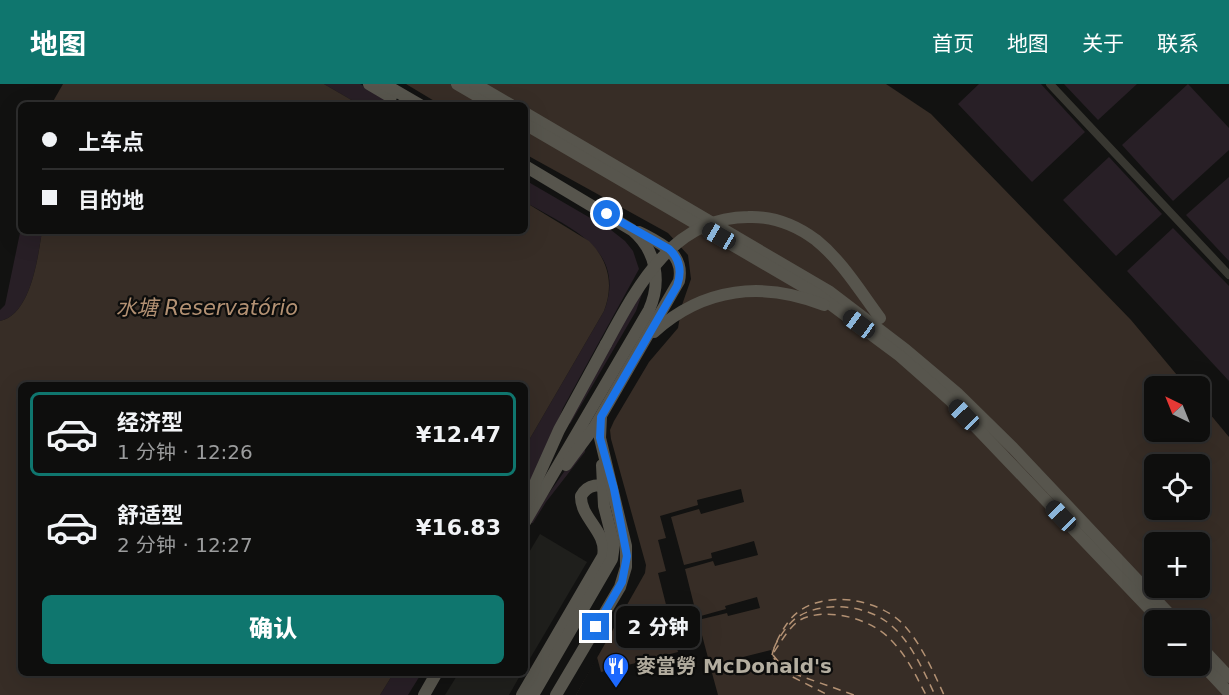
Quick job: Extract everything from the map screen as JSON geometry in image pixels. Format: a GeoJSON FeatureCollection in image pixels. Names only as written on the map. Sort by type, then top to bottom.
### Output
{"type":"FeatureCollection","features":[{"type":"Feature","properties":{"kind":"main road"},"geometry":{"type":"LineString","coordinates":[[369,84],[400,102]]}},
{"type":"Feature","properties":{"kind":"main road"},"geometry":{"type":"LineString","coordinates":[[384,84],[415,102]]}},
{"type":"Feature","properties":{"kind":"main road"},"geometry":{"type":"LineString","coordinates":[[457,84],[488,102]]}},
{"type":"Feature","properties":{"kind":"main road"},"geometry":{"type":"LineString","coordinates":[[475,84],[506,102]]}},
{"type":"Feature","properties":{"kind":"main road"},"geometry":{"type":"LineString","coordinates":[[528,115],[830,292],[906,350],[957,393],[1013,448],[1166,610]]}},
{"type":"Feature","properties":{"kind":"main road"},"geometry":{"type":"LineString","coordinates":[[528,126],[818,295],[859,324],[951,401],[1150,610]]}},
{"type":"Feature","properties":{"kind":"main road"},"geometry":{"type":"LineString","coordinates":[[528,168],[669,249],[675,256],[680,271],[677,286],[594,426],[528,509]]}},
{"type":"Feature","properties":{"kind":"main road"},"geometry":{"type":"LineString","coordinates":[[528,177],[627,235],[642,254],[647,268],[648,282],[642,306],[528,508]]}},
{"type":"Feature","properties":{"kind":"main road"},"geometry":{"type":"LineString","coordinates":[[528,507],[559,430],[636,290],[653,266],[674,246],[708,224],[734,217],[766,218],[787,224],[815,240],[840,265],[906,350]]}},
{"type":"Feature","properties":{"kind":"main road"},"geometry":{"type":"LineString","coordinates":[[528,509],[653,300],[656,278],[653,261],[644,242],[628,226]]}},
{"type":"Feature","properties":{"kind":"main road"},"geometry":{"type":"LineString","coordinates":[[644,343],[662,325],[686,307],[728,293],[758,290],[787,293],[813,300],[859,324]]}},
{"type":"Feature","properties":{"kind":"main road"},"geometry":{"type":"LineString","coordinates":[[533,695],[609,565],[614,545],[600,424],[604,410]]}},
{"type":"Feature","properties":{"kind":"main road"},"geometry":{"type":"LineString","coordinates":[[556,695],[622,582],[627,561],[624,535],[603,487],[602,443]]}},
{"type":"Feature","properties":{"kind":"main road"},"geometry":{"type":"LineString","coordinates":[[522,695],[603,556],[603,541],[581,501],[582,493],[593,486],[603,487]]}},
{"type":"Feature","properties":{"kind":"main road"},"geometry":{"type":"LineString","coordinates":[[586,513],[586,505],[591,499],[610,503]]}},
{"type":"Feature","properties":{"kind":"main road"},"geometry":{"type":"LineString","coordinates":[[1210,657],[1229,677]]}},
{"type":"Feature","properties":{"kind":"main road"},"geometry":{"type":"LineString","coordinates":[[1210,673],[1229,693]]}},
{"type":"Feature","properties":{"kind":"main road"},"geometry":{"type":"LineString","coordinates":[[415,695],[427,676]]}},
{"type":"Feature","properties":{"kind":"main road"},"geometry":{"type":"LineString","coordinates":[[424,695],[435,676]]}},
{"type":"Feature","properties":{"kind":"street"},"geometry":{"type":"LineString","coordinates":[[1050,84],[1229,275]]}},
{"type":"Feature","properties":{"kind":"shaded area"},"geometry":{"type":"Polygon","coordinates":[[[324,84],[360,84],[391,102],[355,102],[324,84]]]}},
{"type":"Feature","properties":{"kind":"shaded area"},"geometry":{"type":"Polygon","coordinates":[[[979,84],[1041,84],[1085,132],[1032,182],[958,104],[979,84]]]}},
{"type":"Feature","properties":{"kind":"shaded area"},"geometry":{"type":"Polygon","coordinates":[[[1064,84],[1137,84],[1098,120],[1064,84]]]}},
{"type":"Feature","properties":{"kind":"shaded area"},"geometry":{"type":"Polygon","coordinates":[[[1188,84],[1229,128],[1229,150],[1173,201],[1122,145],[1188,84]]]}},
{"type":"Feature","properties":{"kind":"shaded area"},"geometry":{"type":"Polygon","coordinates":[[[1109,157],[1162,214],[1116,256],[1063,200],[1109,157]]]}},
{"type":"Feature","properties":{"kind":"shaded area"},"geometry":{"type":"Polygon","coordinates":[[[1229,177],[1229,261],[1186,215],[1229,177]]]}},
{"type":"Feature","properties":{"kind":"shaded area"},"geometry":{"type":"Polygon","coordinates":[[[528,182],[611,230],[625,241],[633,251],[639,269],[563,408],[528,490],[528,442],[604,311],[609,290],[608,271],[601,256],[590,243],[559,221],[528,204],[528,182]]]}},
{"type":"Feature","properties":{"kind":"shaded area"},"geometry":{"type":"Polygon","coordinates":[[[1173,228],[1229,286],[1229,381],[1127,271],[1173,228]]]}},
{"type":"Feature","properties":{"kind":"shaded area"},"geometry":{"type":"Polygon","coordinates":[[[20,234],[41,234],[35,269],[26,297],[11,316],[0,321],[0,310],[5,305],[20,234]]]}},
{"type":"Feature","properties":{"kind":"shaded area"},"geometry":{"type":"Polygon","coordinates":[[[642,285],[643,291],[636,311],[570,424],[567,420],[642,285]]]}},
{"type":"Feature","properties":{"kind":"shaded area"},"geometry":{"type":"Polygon","coordinates":[[[586,441],[585,452],[546,502],[533,523],[528,523],[586,441]]]}},
{"type":"Feature","properties":{"kind":"shaded area"},"geometry":{"type":"Polygon","coordinates":[[[540,534],[587,562],[528,662],[528,554],[540,534]]]}},
{"type":"Feature","properties":{"kind":"shaded area"},"geometry":{"type":"Polygon","coordinates":[[[392,676],[420,676],[408,695],[380,695],[392,676]]]}},
{"type":"Feature","properties":{"kind":"shaded area"},"geometry":{"type":"Polygon","coordinates":[[[457,676],[520,676],[509,695],[445,695],[457,676]]]}},
{"type":"Feature","properties":{"kind":"water"},"geometry":{"type":"Polygon","coordinates":[[[63,84],[324,84],[355,102],[53,102],[63,84]]]}},
{"type":"Feature","properties":{"kind":"water"},"geometry":{"type":"Polygon","coordinates":[[[406,84],[886,84],[931,114],[1131,320],[1178,376],[1144,376],[1144,442],[1210,442],[1210,414],[1229,437],[1229,695],[576,695],[645,573],[646,565],[610,430],[649,362],[678,328],[682,305],[691,279],[688,255],[668,233],[528,156],[528,102],[436,102],[406,84]]]}},
{"type":"Feature","properties":{"kind":"water","name":"水塘 Reservatório"},"geometry":{"type":"Polygon","coordinates":[[[528,204],[589,241],[605,265],[609,292],[604,311],[528,442],[528,382],[18,382],[18,676],[392,676],[380,695],[0,695],[0,321],[11,316],[19,308],[26,297],[35,269],[41,234],[528,234],[528,204]]]}},
{"type":"Feature","properties":{"kind":"pier"},"geometry":{"type":"Polygon","coordinates":[[[741,489],[744,502],[701,514],[699,509],[671,517],[684,565],[712,558],[711,553],[754,541],[758,555],[715,566],[713,561],[685,569],[697,617],[757,597],[760,608],[698,620],[711,669],[739,662],[739,658],[771,650],[773,660],[742,669],[740,665],[712,673],[718,695],[576,695],[597,657],[601,672],[678,652],[658,573],[666,571],[658,540],[666,538],[660,516],[698,505],[697,500],[741,489]]]}},
{"type":"Feature","properties":{"kind":"ferry route"},"geometry":{"type":"LineString","coordinates":[[772,655],[789,620],[810,605],[837,599],[866,603],[892,615],[909,631],[926,658],[944,695]]}},
{"type":"Feature","properties":{"kind":"ferry route"},"geometry":{"type":"LineString","coordinates":[[774,648],[792,622],[809,611],[844,607],[867,612],[887,622],[903,637],[935,695]]}},
{"type":"Feature","properties":{"kind":"ferry route"},"geometry":{"type":"LineString","coordinates":[[774,652],[800,620],[823,614],[849,617],[873,626],[897,646],[926,695]]}},
{"type":"Feature","properties":{"kind":"ferry route"},"geometry":{"type":"LineString","coordinates":[[773,655],[783,667],[792,673],[854,695]]}},
{"type":"Feature","properties":{"kind":"ferry route"},"geometry":{"type":"LineString","coordinates":[[774,658],[781,671],[828,695]]}},
{"type":"Feature","properties":{"kind":"place","name":"麥當勞 McDonald's"},"geometry":{"type":"Point","coordinates":[616,689]}},
{"type":"Feature","properties":{"kind":"route"},"geometry":{"type":"LineString","coordinates":[[596,627],[622,582],[627,561],[614,489],[600,438],[601,417],[677,286],[680,276],[678,261],[669,249],[607,214]]}}]}
